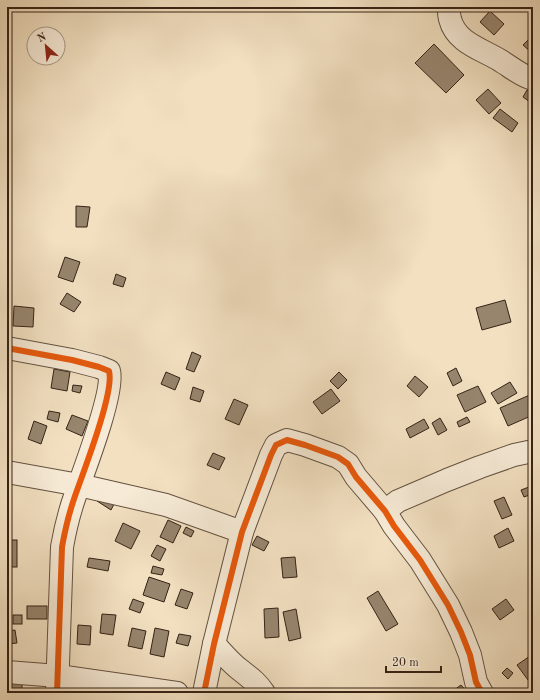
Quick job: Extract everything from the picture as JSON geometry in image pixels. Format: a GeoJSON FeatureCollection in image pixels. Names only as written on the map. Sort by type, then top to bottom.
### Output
{"type":"FeatureCollection","features":[{"type":"Feature","properties":{"kind":"street"},"geometry":{"type":"LineString","coordinates":[[450,7],[448,11],[452,27],[460,36],[479,50],[499,60],[525,77],[533,79]]}},
{"type":"Feature","properties":{"kind":"street"},"geometry":{"type":"LineString","coordinates":[[7,348],[72,360],[109,371],[110,379],[105,402],[66,525],[62,547],[58,685]]}},
{"type":"Feature","properties":{"kind":"street"},"geometry":{"type":"LineString","coordinates":[[204,693],[214,644],[242,532],[271,455],[276,445],[287,440],[338,457],[348,464],[356,477],[384,511],[420,560],[448,605],[470,655],[476,682],[482,693]]}},
{"type":"Feature","properties":{"kind":"street"},"geometry":{"type":"LineString","coordinates":[[384,511],[398,501],[467,472],[514,455],[533,450]]}},
{"type":"Feature","properties":{"kind":"street"},"geometry":{"type":"LineString","coordinates":[[7,472],[79,485],[166,505],[242,532]]}},
{"type":"Feature","properties":{"kind":"street"},"geometry":{"type":"LineString","coordinates":[[214,644],[238,668],[252,678],[264,693]]}},
{"type":"Feature","properties":{"kind":"street"},"geometry":{"type":"LineString","coordinates":[[7,672],[58,685],[177,693]]}},
{"type":"Feature","properties":{"kind":"building"},"geometry":{"type":"Polygon","coordinates":[[[490,11],[504,24],[494,35],[480,22],[490,11]]]}},
{"type":"Feature","properties":{"kind":"building"},"geometry":{"type":"Polygon","coordinates":[[[533,35],[533,54],[523,45],[533,35]]]}},
{"type":"Feature","properties":{"kind":"building"},"geometry":{"type":"Polygon","coordinates":[[[434,44],[464,75],[446,93],[415,63],[434,44]]]}},
{"type":"Feature","properties":{"kind":"building"},"geometry":{"type":"Polygon","coordinates":[[[488,89],[501,103],[489,114],[476,100],[488,89]]]}},
{"type":"Feature","properties":{"kind":"building"},"geometry":{"type":"Polygon","coordinates":[[[527,90],[533,94],[530,102],[523,97],[527,90]]]}},
{"type":"Feature","properties":{"kind":"building"},"geometry":{"type":"Polygon","coordinates":[[[500,109],[518,123],[512,132],[493,118],[500,109]]]}},
{"type":"Feature","properties":{"kind":"building"},"geometry":{"type":"Polygon","coordinates":[[[76,206],[90,207],[87,227],[76,227],[76,206]]]}},
{"type":"Feature","properties":{"kind":"building"},"geometry":{"type":"Polygon","coordinates":[[[65,257],[80,262],[73,282],[58,277],[65,257]]]}},
{"type":"Feature","properties":{"kind":"building"},"geometry":{"type":"Polygon","coordinates":[[[116,274],[126,278],[123,287],[113,284],[116,274]]]}},
{"type":"Feature","properties":{"kind":"building"},"geometry":{"type":"Polygon","coordinates":[[[67,293],[81,302],[74,312],[60,304],[67,293]]]}},
{"type":"Feature","properties":{"kind":"building"},"geometry":{"type":"Polygon","coordinates":[[[505,300],[511,322],[482,330],[476,308],[505,300]]]}},
{"type":"Feature","properties":{"kind":"building"},"geometry":{"type":"Polygon","coordinates":[[[14,306],[34,308],[33,327],[13,326],[14,306]]]}},
{"type":"Feature","properties":{"kind":"building"},"geometry":{"type":"Polygon","coordinates":[[[192,352],[201,356],[194,372],[186,369],[192,352]]]}},
{"type":"Feature","properties":{"kind":"building"},"geometry":{"type":"Polygon","coordinates":[[[456,368],[462,381],[453,386],[447,373],[456,368]]]}},
{"type":"Feature","properties":{"kind":"building"},"geometry":{"type":"Polygon","coordinates":[[[54,369],[70,372],[67,391],[51,388],[54,369]]]}},
{"type":"Feature","properties":{"kind":"building"},"geometry":{"type":"Polygon","coordinates":[[[166,372],[180,378],[175,390],[161,384],[166,372]]]}},
{"type":"Feature","properties":{"kind":"building"},"geometry":{"type":"Polygon","coordinates":[[[339,372],[347,380],[338,389],[330,381],[339,372]]]}},
{"type":"Feature","properties":{"kind":"building"},"geometry":{"type":"Polygon","coordinates":[[[415,376],[428,387],[419,397],[407,386],[415,376]]]}},
{"type":"Feature","properties":{"kind":"building"},"geometry":{"type":"Polygon","coordinates":[[[510,382],[517,393],[498,404],[491,393],[510,382]]]}},
{"type":"Feature","properties":{"kind":"building"},"geometry":{"type":"Polygon","coordinates":[[[73,385],[82,386],[80,393],[72,391],[73,385]]]}},
{"type":"Feature","properties":{"kind":"building"},"geometry":{"type":"Polygon","coordinates":[[[478,386],[486,402],[465,412],[457,395],[478,386]]]}},
{"type":"Feature","properties":{"kind":"building"},"geometry":{"type":"Polygon","coordinates":[[[193,387],[204,391],[200,402],[190,399],[193,387]]]}},
{"type":"Feature","properties":{"kind":"building"},"geometry":{"type":"Polygon","coordinates":[[[331,389],[340,401],[322,414],[313,402],[331,389]]]}},
{"type":"Feature","properties":{"kind":"building"},"geometry":{"type":"Polygon","coordinates":[[[532,394],[533,415],[508,426],[500,408],[532,394]]]}},
{"type":"Feature","properties":{"kind":"building"},"geometry":{"type":"Polygon","coordinates":[[[234,399],[248,405],[239,425],[225,419],[234,399]]]}},
{"type":"Feature","properties":{"kind":"building"},"geometry":{"type":"Polygon","coordinates":[[[49,411],[60,413],[58,422],[47,419],[49,411]]]}},
{"type":"Feature","properties":{"kind":"building"},"geometry":{"type":"Polygon","coordinates":[[[72,415],[88,421],[82,436],[66,429],[72,415]]]}},
{"type":"Feature","properties":{"kind":"building"},"geometry":{"type":"Polygon","coordinates":[[[467,417],[470,422],[459,427],[457,422],[467,417]]]}},
{"type":"Feature","properties":{"kind":"building"},"geometry":{"type":"Polygon","coordinates":[[[440,418],[447,430],[438,435],[432,423],[440,418]]]}},
{"type":"Feature","properties":{"kind":"building"},"geometry":{"type":"Polygon","coordinates":[[[424,419],[429,428],[410,438],[406,429],[424,419]]]}},
{"type":"Feature","properties":{"kind":"building"},"geometry":{"type":"Polygon","coordinates":[[[34,421],[47,426],[41,444],[28,439],[34,421]]]}},
{"type":"Feature","properties":{"kind":"building"},"geometry":{"type":"Polygon","coordinates":[[[213,453],[225,458],[219,470],[207,465],[213,453]]]}},
{"type":"Feature","properties":{"kind":"building"},"geometry":{"type":"Polygon","coordinates":[[[529,487],[532,494],[524,497],[521,490],[529,487]]]}},
{"type":"Feature","properties":{"kind":"building"},"geometry":{"type":"Polygon","coordinates":[[[101,494],[115,502],[111,510],[97,501],[101,494]]]}},
{"type":"Feature","properties":{"kind":"building"},"geometry":{"type":"Polygon","coordinates":[[[504,497],[512,515],[502,519],[494,501],[504,497]]]}},
{"type":"Feature","properties":{"kind":"building"},"geometry":{"type":"Polygon","coordinates":[[[168,520],[181,526],[173,543],[160,537],[168,520]]]}},
{"type":"Feature","properties":{"kind":"building"},"geometry":{"type":"Polygon","coordinates":[[[123,523],[140,531],[131,549],[115,541],[123,523]]]}},
{"type":"Feature","properties":{"kind":"building"},"geometry":{"type":"Polygon","coordinates":[[[186,527],[194,531],[191,537],[183,533],[186,527]]]}},
{"type":"Feature","properties":{"kind":"building"},"geometry":{"type":"Polygon","coordinates":[[[508,528],[514,541],[499,548],[494,536],[508,528]]]}},
{"type":"Feature","properties":{"kind":"building"},"geometry":{"type":"Polygon","coordinates":[[[257,536],[269,542],[264,551],[252,545],[257,536]]]}},
{"type":"Feature","properties":{"kind":"building"},"geometry":{"type":"Polygon","coordinates":[[[7,540],[17,540],[17,567],[7,567],[7,540]]]}},
{"type":"Feature","properties":{"kind":"building"},"geometry":{"type":"Polygon","coordinates":[[[157,545],[166,549],[160,561],[151,556],[157,545]]]}},
{"type":"Feature","properties":{"kind":"building"},"geometry":{"type":"Polygon","coordinates":[[[295,557],[297,577],[283,578],[281,558],[295,557]]]}},
{"type":"Feature","properties":{"kind":"building"},"geometry":{"type":"Polygon","coordinates":[[[89,558],[110,561],[108,571],[87,567],[89,558]]]}},
{"type":"Feature","properties":{"kind":"building"},"geometry":{"type":"Polygon","coordinates":[[[153,566],[164,569],[162,575],[151,573],[153,566]]]}},
{"type":"Feature","properties":{"kind":"building"},"geometry":{"type":"Polygon","coordinates":[[[149,577],[170,584],[164,602],[143,595],[149,577]]]}},
{"type":"Feature","properties":{"kind":"building"},"geometry":{"type":"Polygon","coordinates":[[[181,589],[193,593],[187,609],[175,605],[181,589]]]}},
{"type":"Feature","properties":{"kind":"building"},"geometry":{"type":"Polygon","coordinates":[[[378,591],[398,624],[386,631],[367,598],[378,591]]]}},
{"type":"Feature","properties":{"kind":"building"},"geometry":{"type":"Polygon","coordinates":[[[133,599],[144,603],[140,613],[129,609],[133,599]]]}},
{"type":"Feature","properties":{"kind":"building"},"geometry":{"type":"Polygon","coordinates":[[[506,599],[514,610],[500,620],[492,609],[506,599]]]}},
{"type":"Feature","properties":{"kind":"building"},"geometry":{"type":"Polygon","coordinates":[[[27,606],[47,606],[47,619],[27,619],[27,606]]]}},
{"type":"Feature","properties":{"kind":"building"},"geometry":{"type":"Polygon","coordinates":[[[278,608],[279,637],[265,638],[264,609],[278,608]]]}},
{"type":"Feature","properties":{"kind":"building"},"geometry":{"type":"Polygon","coordinates":[[[296,609],[301,638],[289,641],[283,612],[296,609]]]}},
{"type":"Feature","properties":{"kind":"building"},"geometry":{"type":"Polygon","coordinates":[[[102,614],[116,615],[113,635],[100,633],[102,614]]]}},
{"type":"Feature","properties":{"kind":"building"},"geometry":{"type":"Polygon","coordinates":[[[13,615],[22,615],[22,624],[13,624],[13,615]]]}},
{"type":"Feature","properties":{"kind":"building"},"geometry":{"type":"Polygon","coordinates":[[[78,625],[91,626],[90,645],[77,644],[78,625]]]}},
{"type":"Feature","properties":{"kind":"building"},"geometry":{"type":"Polygon","coordinates":[[[132,628],[146,631],[142,649],[128,646],[132,628]]]}},
{"type":"Feature","properties":{"kind":"building"},"geometry":{"type":"Polygon","coordinates":[[[155,628],[169,631],[164,657],[150,654],[155,628]]]}},
{"type":"Feature","properties":{"kind":"building"},"geometry":{"type":"Polygon","coordinates":[[[15,630],[17,643],[8,644],[7,631],[15,630]]]}},
{"type":"Feature","properties":{"kind":"building"},"geometry":{"type":"Polygon","coordinates":[[[179,634],[191,636],[188,646],[176,643],[179,634]]]}},
{"type":"Feature","properties":{"kind":"building"},"geometry":{"type":"Polygon","coordinates":[[[530,656],[533,662],[533,677],[528,680],[517,665],[530,656]]]}},
{"type":"Feature","properties":{"kind":"building"},"geometry":{"type":"Polygon","coordinates":[[[507,668],[513,673],[508,679],[502,673],[507,668]]]}},
{"type":"Feature","properties":{"kind":"building"},"geometry":{"type":"Polygon","coordinates":[[[7,680],[23,680],[21,693],[7,693],[7,680]]]}},
{"type":"Feature","properties":{"kind":"building"},"geometry":{"type":"Polygon","coordinates":[[[461,685],[467,692],[450,693],[461,685]]]}},
{"type":"Feature","properties":{"kind":"cycle path"},"geometry":{"type":"LineString","coordinates":[[7,348],[72,360],[109,371],[110,381],[103,413],[71,509],[62,547],[57,693]]}},
{"type":"Feature","properties":{"kind":"cycle path"},"geometry":{"type":"LineString","coordinates":[[204,693],[214,644],[242,532],[271,455],[276,445],[287,440],[338,457],[348,464],[356,477],[385,511],[394,526],[420,560],[448,605],[470,655],[476,682],[482,693]]}}]}
